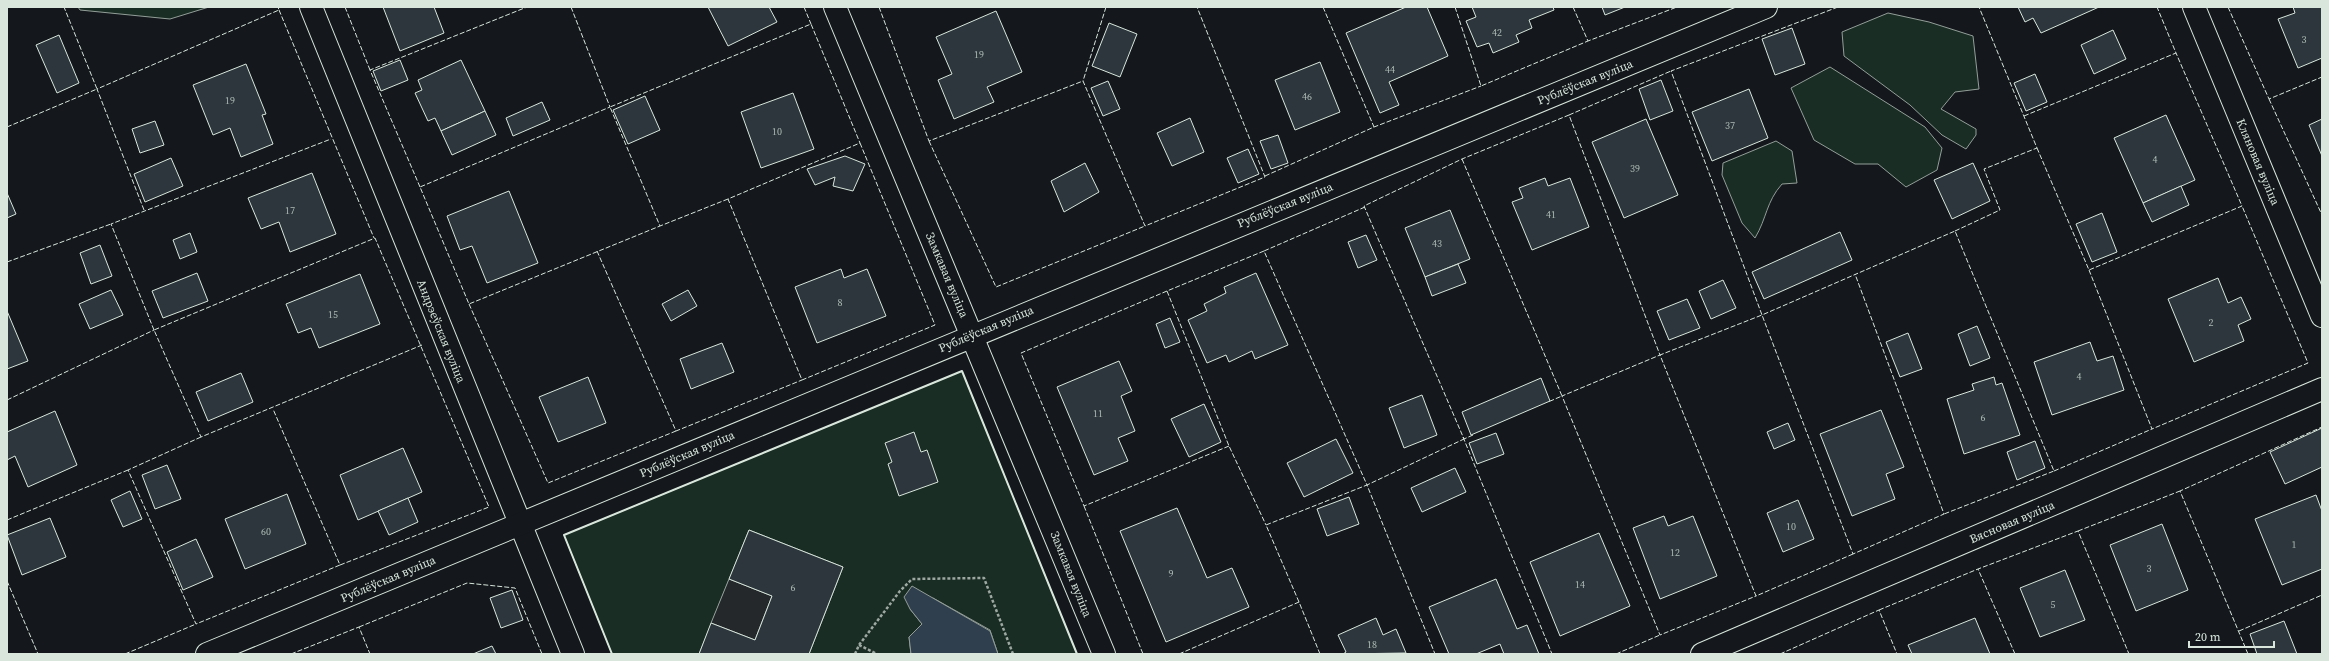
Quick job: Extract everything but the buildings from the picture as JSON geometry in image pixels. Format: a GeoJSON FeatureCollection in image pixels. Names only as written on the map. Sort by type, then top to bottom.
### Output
{"type":"FeatureCollection","features":[{"type":"Feature","properties":{"kind":"street","name":"Андрэеўская вуліца"},"geometry":{"type":"LineString","coordinates":[[311,7],[573,654]]}},
{"type":"Feature","properties":{"kind":"street","name":"Замкавая вуліца"},"geometry":{"type":"LineString","coordinates":[[835,7],[1104,654]]}},
{"type":"Feature","properties":{"kind":"street","name":"Рублёўская вуліца"},"geometry":{"type":"LineString","coordinates":[[207,654],[972,335],[1766,7]]}},
{"type":"Feature","properties":{"kind":"street","name":"Кляновая вуліца"},"geometry":{"type":"LineString","coordinates":[[2194,7],[2322,316]]}},
{"type":"Feature","properties":{"kind":"street","name":"Вясновая вуліца"},"geometry":{"type":"LineString","coordinates":[[1702,654],[2322,389]]}},
{"type":"Feature","properties":{"kind":"path"},"geometry":{"type":"LineString","coordinates":[[855,654],[859,645],[900,590],[912,579],[984,578],[1013,654]]}},
{"type":"Feature","properties":{"kind":"path"},"geometry":{"type":"LineString","coordinates":[[859,645],[877,654]]}},
{"type":"Feature","properties":{"kind":"green space"},"geometry":{"type":"Polygon","coordinates":[[[78,7],[209,7],[170,19],[80,10],[78,7]]]}},
{"type":"Feature","properties":{"kind":"green space"},"geometry":{"type":"Polygon","coordinates":[[[1888,13],[1929,22],[1973,36],[1979,89],[1955,92],[1941,109],[1976,129],[1976,135],[1966,149],[1942,135],[1910,105],[1844,56],[1842,32],[1888,13]]]}},
{"type":"Feature","properties":{"kind":"green space"},"geometry":{"type":"Polygon","coordinates":[[[1830,67],[1925,127],[1942,148],[1937,170],[1906,187],[1878,164],[1855,164],[1814,140],[1791,88],[1830,67]]]}},
{"type":"Feature","properties":{"kind":"green space"},"geometry":{"type":"Polygon","coordinates":[[[1776,141],[1792,151],[1797,183],[1782,184],[1773,197],[1755,238],[1742,223],[1722,175],[1723,163],[1776,141]]]}},
{"type":"Feature","properties":{"kind":"green space"},"geometry":{"type":"Polygon","coordinates":[[[962,371],[1077,654],[998,654],[990,630],[933,598],[910,609],[922,624],[909,637],[911,654],[809,654],[843,567],[749,530],[699,654],[612,654],[564,535],[962,371]]]}},
{"type":"Feature","properties":{"kind":"shaded area"},"geometry":{"type":"Polygon","coordinates":[[[729,579],[772,596],[755,640],[711,623],[729,579]]]}},
{"type":"Feature","properties":{"kind":"water"},"geometry":{"type":"Polygon","coordinates":[[[912,586],[990,631],[998,654],[911,654],[909,637],[922,624],[910,609],[904,597],[912,586]]]}},
{"type":"Feature","properties":{"kind":"fence"},"geometry":{"type":"LineString","coordinates":[[7,127],[97,89],[64,7]]}},
{"type":"Feature","properties":{"kind":"fence"},"geometry":{"type":"LineString","coordinates":[[144,210],[97,89],[279,10],[278,7]]}},
{"type":"Feature","properties":{"kind":"fence"},"geometry":{"type":"LineString","coordinates":[[345,7],[370,70]]}},
{"type":"Feature","properties":{"kind":"fence"},"geometry":{"type":"LineString","coordinates":[[420,187],[370,70],[527,7]]}},
{"type":"Feature","properties":{"kind":"fence"},"geometry":{"type":"LineString","coordinates":[[571,7],[610,107],[420,187],[469,304],[660,226]]}},
{"type":"Feature","properties":{"kind":"fence"},"geometry":{"type":"LineString","coordinates":[[804,7],[811,24]]}},
{"type":"Feature","properties":{"kind":"fence"},"geometry":{"type":"LineString","coordinates":[[879,7],[929,141],[1083,81]]}},
{"type":"Feature","properties":{"kind":"fence"},"geometry":{"type":"LineString","coordinates":[[1106,7],[1083,81],[1145,226],[1265,177],[1197,7]]}},
{"type":"Feature","properties":{"kind":"fence"},"geometry":{"type":"LineString","coordinates":[[1323,7],[1374,127]]}},
{"type":"Feature","properties":{"kind":"fence"},"geometry":{"type":"LineString","coordinates":[[1455,7],[1481,86],[1588,41]]}},
{"type":"Feature","properties":{"kind":"fence"},"geometry":{"type":"LineString","coordinates":[[1573,7],[1588,41],[1677,7]]}},
{"type":"Feature","properties":{"kind":"fence"},"geometry":{"type":"LineString","coordinates":[[1838,7],[1671,71],[1762,315],[1955,231],[2054,471],[1944,514]]}},
{"type":"Feature","properties":{"kind":"fence"},"geometry":{"type":"LineString","coordinates":[[1955,231],[2000,210],[1984,169],[2037,148],[1979,7]]}},
{"type":"Feature","properties":{"kind":"fence"},"geometry":{"type":"LineString","coordinates":[[2024,116],[2176,53],[2157,7]]}},
{"type":"Feature","properties":{"kind":"fence"},"geometry":{"type":"LineString","coordinates":[[2228,7],[2269,99],[2322,77]]}},
{"type":"Feature","properties":{"kind":"fence"},"geometry":{"type":"LineString","coordinates":[[279,10],[374,238]]}},
{"type":"Feature","properties":{"kind":"fence"},"geometry":{"type":"LineString","coordinates":[[728,199],[660,226],[610,107],[811,24],[860,143]]}},
{"type":"Feature","properties":{"kind":"fence"},"geometry":{"type":"LineString","coordinates":[[2037,148],[2089,270],[2242,206],[2176,53]]}},
{"type":"Feature","properties":{"kind":"fence"},"geometry":{"type":"LineString","coordinates":[[1569,115],[1671,71]]}},
{"type":"Feature","properties":{"kind":"fence"},"geometry":{"type":"LineString","coordinates":[[1265,176],[1374,127],[1481,86]]}},
{"type":"Feature","properties":{"kind":"fence"},"geometry":{"type":"LineString","coordinates":[[2269,99],[2322,215]]}},
{"type":"Feature","properties":{"kind":"fence"},"geometry":{"type":"LineString","coordinates":[[1473,435],[1464,439],[1364,206],[1462,159],[1569,115],[1660,355],[1562,396],[1660,635],[1756,596]]}},
{"type":"Feature","properties":{"kind":"fence"},"geometry":{"type":"LineString","coordinates":[[154,330],[111,224],[331,139]]}},
{"type":"Feature","properties":{"kind":"fence"},"geometry":{"type":"LineString","coordinates":[[929,141],[996,287],[1145,226]]}},
{"type":"Feature","properties":{"kind":"fence"},"geometry":{"type":"LineString","coordinates":[[860,143],[935,325],[802,380],[728,199],[860,143]]}},
{"type":"Feature","properties":{"kind":"fence"},"geometry":{"type":"LineString","coordinates":[[1462,159],[1562,396],[1548,402]]}},
{"type":"Feature","properties":{"kind":"fence"},"geometry":{"type":"LineString","coordinates":[[2089,270],[2152,429],[2308,363],[2242,206]]}},
{"type":"Feature","properties":{"kind":"fence"},"geometry":{"type":"LineString","coordinates":[[1365,207],[1264,251],[1367,485],[1464,439]]}},
{"type":"Feature","properties":{"kind":"fence"},"geometry":{"type":"LineString","coordinates":[[7,262],[111,224]]}},
{"type":"Feature","properties":{"kind":"fence"},"geometry":{"type":"LineString","coordinates":[[340,565],[489,507],[375,238],[154,330],[201,437],[422,345]]}},
{"type":"Feature","properties":{"kind":"fence"},"geometry":{"type":"LineString","coordinates":[[597,251],[676,431],[802,380]]}},
{"type":"Feature","properties":{"kind":"fence"},"geometry":{"type":"LineString","coordinates":[[1264,251],[1167,291],[1229,446],[1266,525]]}},
{"type":"Feature","properties":{"kind":"fence"},"geometry":{"type":"LineString","coordinates":[[1853,554],[1756,596],[1660,355],[1762,315],[1853,554],[1944,514],[1855,274]]}},
{"type":"Feature","properties":{"kind":"fence"},"geometry":{"type":"LineString","coordinates":[[1167,291],[1021,353],[1084,506],[1229,446]]}},
{"type":"Feature","properties":{"kind":"fence"},"geometry":{"type":"LineString","coordinates":[[469,304],[548,483],[676,431]]}},
{"type":"Feature","properties":{"kind":"fence"},"geometry":{"type":"LineString","coordinates":[[7,400],[154,330]]}},
{"type":"Feature","properties":{"kind":"fence"},"geometry":{"type":"LineString","coordinates":[[201,437],[128,470],[196,624],[340,565],[273,409]]}},
{"type":"Feature","properties":{"kind":"fence"},"geometry":{"type":"LineString","coordinates":[[2248,654],[2180,491],[2322,427]]}},
{"type":"Feature","properties":{"kind":"fence"},"geometry":{"type":"LineString","coordinates":[[2054,471],[2152,429]]}},
{"type":"Feature","properties":{"kind":"fence"},"geometry":{"type":"LineString","coordinates":[[1463,437],[1552,654]]}},
{"type":"Feature","properties":{"kind":"fence"},"geometry":{"type":"LineString","coordinates":[[7,520],[128,470]]}},
{"type":"Feature","properties":{"kind":"fence"},"geometry":{"type":"LineString","coordinates":[[1299,602],[1266,525],[1367,485],[1435,654]]}},
{"type":"Feature","properties":{"kind":"fence"},"geometry":{"type":"LineString","coordinates":[[2078,531],[2180,491]]}},
{"type":"Feature","properties":{"kind":"fence"},"geometry":{"type":"LineString","coordinates":[[1084,506],[1143,654]]}},
{"type":"Feature","properties":{"kind":"fence"},"geometry":{"type":"LineString","coordinates":[[2015,654],[1978,569],[2078,531],[2129,654]]}},
{"type":"Feature","properties":{"kind":"fence"},"geometry":{"type":"LineString","coordinates":[[1879,610],[1978,569]]}},
{"type":"Feature","properties":{"kind":"fence"},"geometry":{"type":"LineString","coordinates":[[7,581],[38,654]]}},
{"type":"Feature","properties":{"kind":"fence"},"geometry":{"type":"LineString","coordinates":[[359,627],[467,583],[515,588],[542,654]]}},
{"type":"Feature","properties":{"kind":"fence"},"geometry":{"type":"LineString","coordinates":[[2239,631],[2322,595]]}},
{"type":"Feature","properties":{"kind":"fence"},"geometry":{"type":"LineString","coordinates":[[1179,654],[1299,602],[1320,654]]}},
{"type":"Feature","properties":{"kind":"fence"},"geometry":{"type":"LineString","coordinates":[[1780,654],[1879,610],[1897,654]]}},
{"type":"Feature","properties":{"kind":"fence"},"geometry":{"type":"LineString","coordinates":[[125,654],[196,624]]}},
{"type":"Feature","properties":{"kind":"fence"},"geometry":{"type":"LineString","coordinates":[[291,654],[359,627],[370,654]]}},
{"type":"Feature","properties":{"kind":"fence"},"geometry":{"type":"LineString","coordinates":[[1616,654],[1660,635]]}},
{"type":"Feature","properties":{"kind":"wall"},"geometry":{"type":"LineString","coordinates":[[612,654],[564,535],[962,371],[1077,654]]}}]}
